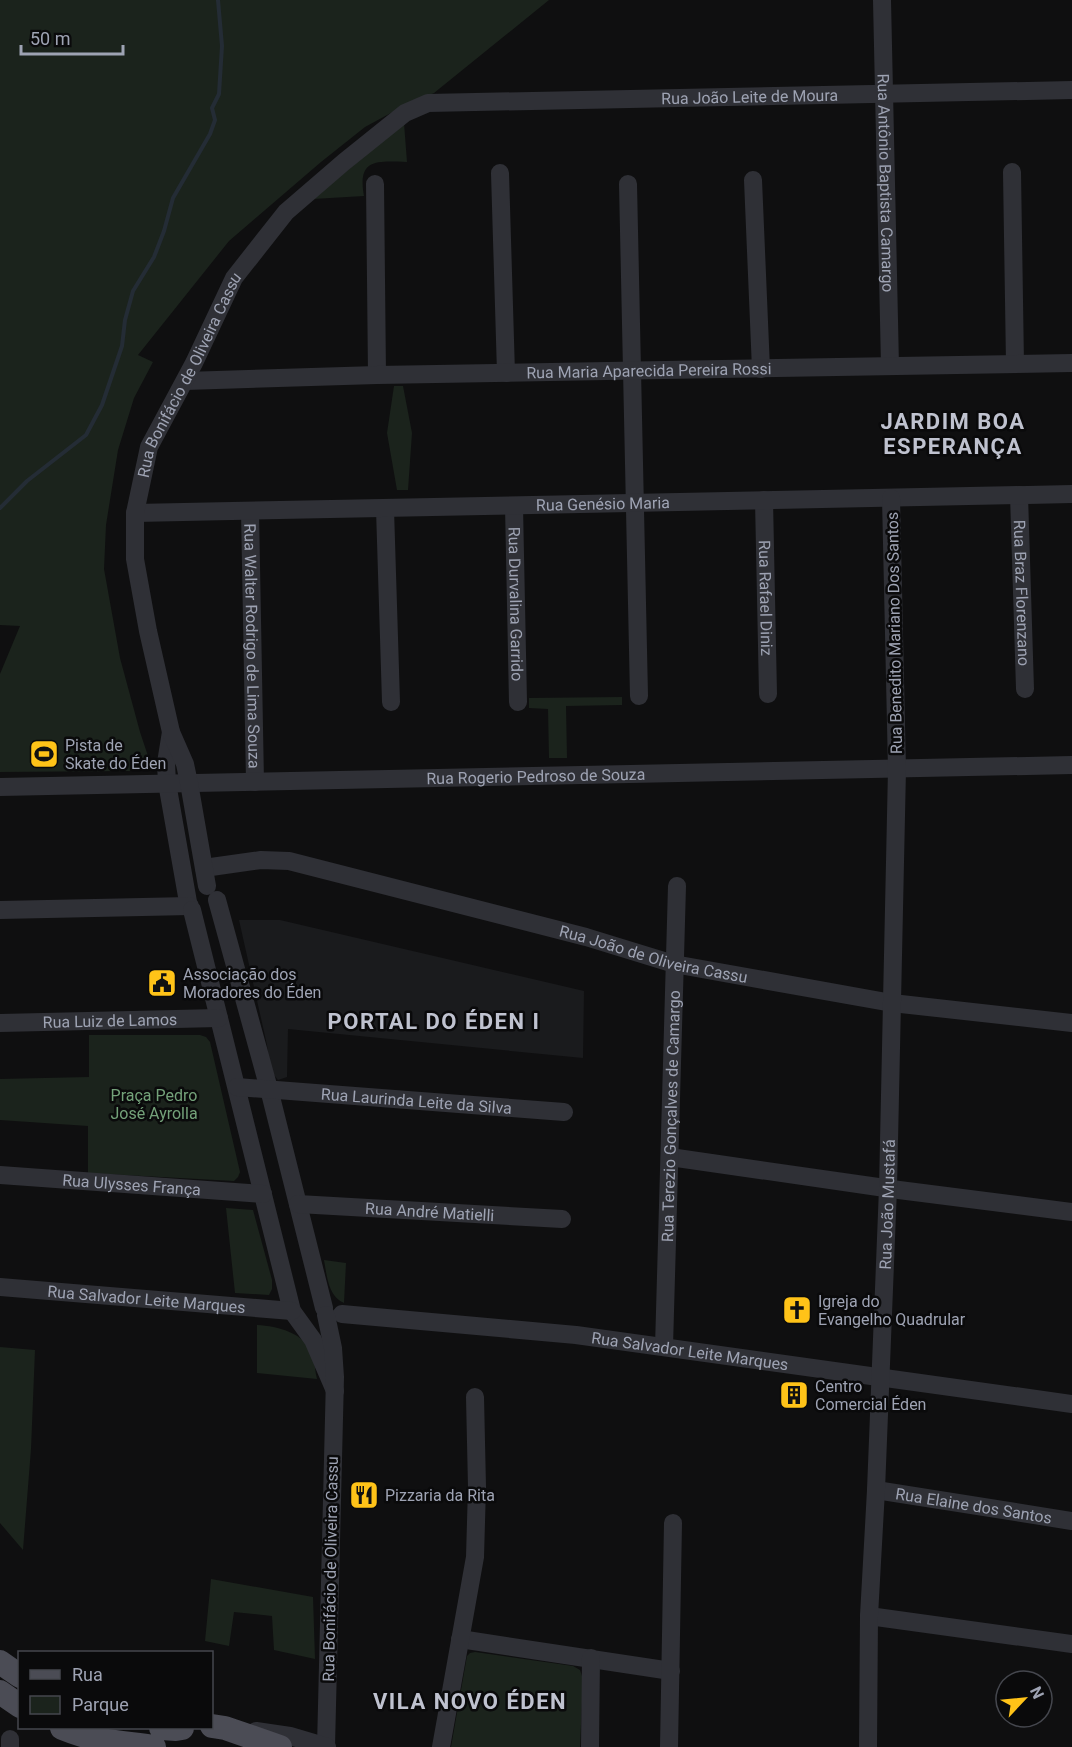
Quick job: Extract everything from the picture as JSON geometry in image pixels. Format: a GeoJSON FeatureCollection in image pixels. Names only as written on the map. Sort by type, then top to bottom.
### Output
{"type":"FeatureCollection","features":[{"type":"Feature","properties":{"kind":"main road"},"geometry":{"type":"LineString","coordinates":[[0,1662],[18,1675]]}},
{"type":"Feature","properties":{"kind":"main road"},"geometry":{"type":"LineString","coordinates":[[0,1692],[18,1705]]}},
{"type":"Feature","properties":{"kind":"main road"},"geometry":{"type":"LineString","coordinates":[[218,1727],[280,1747]]}},
{"type":"Feature","properties":{"kind":"main road"},"geometry":{"type":"LineString","coordinates":[[64,1729],[105,1742],[137,1743]]}},
{"type":"Feature","properties":{"kind":"street","name":"Rua Antônio Baptista Camargo"},"geometry":{"type":"LineString","coordinates":[[882,0],[890,366]]}},
{"type":"Feature","properties":{"kind":"street","name":"Rua João Leite de Moura"},"geometry":{"type":"LineString","coordinates":[[428,103],[1072,90]]}},
{"type":"Feature","properties":{"kind":"street","name":"Rua Bonifácio de Oliveira Cassu"},"geometry":{"type":"LineString","coordinates":[[326,1747],[333,1348],[269,1089],[204,868],[189,783],[171,732],[148,631],[135,559],[135,513],[149,447],[194,363],[234,278],[286,212],[405,113],[428,103]]}},
{"type":"Feature","properties":{"kind":"street"},"geometry":{"type":"LineString","coordinates":[[1012,172],[1015,364]]}},
{"type":"Feature","properties":{"kind":"street"},"geometry":{"type":"LineString","coordinates":[[500,173],[506,373]]}},
{"type":"Feature","properties":{"kind":"street"},"geometry":{"type":"LineString","coordinates":[[753,180],[761,369]]}},
{"type":"Feature","properties":{"kind":"street"},"geometry":{"type":"LineString","coordinates":[[375,184],[377,375]]}},
{"type":"Feature","properties":{"kind":"street"},"geometry":{"type":"LineString","coordinates":[[628,184],[639,696]]}},
{"type":"Feature","properties":{"kind":"street"},"geometry":{"type":"LineString","coordinates":[[194,363],[224,381]]}},
{"type":"Feature","properties":{"kind":"street","name":"Rua Maria Aparecida Pereira Rossi"},"geometry":{"type":"LineString","coordinates":[[184,381],[377,375],[1072,363]]}},
{"type":"Feature","properties":{"kind":"street","name":"Rua Genésio Maria"},"geometry":{"type":"LineString","coordinates":[[135,513],[1072,494]]}},
{"type":"Feature","properties":{"kind":"street","name":"Rua Braz Florenzano"},"geometry":{"type":"LineString","coordinates":[[1018,495],[1025,689]]}},
{"type":"Feature","properties":{"kind":"street","name":"Rua Benedito Mariano Dos Santos"},"geometry":{"type":"LineString","coordinates":[[891,498],[897,769]]}},
{"type":"Feature","properties":{"kind":"street","name":"Rua Rafael Diniz"},"geometry":{"type":"LineString","coordinates":[[764,500],[768,694]]}},
{"type":"Feature","properties":{"kind":"street","name":"Rua Durvalina Garrido"},"geometry":{"type":"LineString","coordinates":[[514,506],[518,702]]}},
{"type":"Feature","properties":{"kind":"street"},"geometry":{"type":"LineString","coordinates":[[385,509],[391,702]]}},
{"type":"Feature","properties":{"kind":"street","name":"Rua Walter Rodrigo de Lima Souza"},"geometry":{"type":"LineString","coordinates":[[250,511],[255,782]]}},
{"type":"Feature","properties":{"kind":"street","name":"Rua Bonifácio de Oliveira Cassu"},"geometry":{"type":"LineString","coordinates":[[171,732],[166,763],[167,783],[190,906],[292,1311],[313,1340],[334,1391]]}},
{"type":"Feature","properties":{"kind":"street","name":"Rua Rogerio Pedroso de Souza"},"geometry":{"type":"LineString","coordinates":[[0,787],[1072,765]]}},
{"type":"Feature","properties":{"kind":"street","name":"Rua João Mustafá"},"geometry":{"type":"LineString","coordinates":[[868,1747],[869,1616],[888,1188],[897,769]]}},
{"type":"Feature","properties":{"kind":"street","name":"Rua João de Oliveira Cassu"},"geometry":{"type":"LineString","coordinates":[[204,868],[261,860],[289,861],[586,937],[674,964],[892,1003],[1072,1023]]}},
{"type":"Feature","properties":{"kind":"street"},"geometry":{"type":"LineString","coordinates":[[0,910],[190,906],[188,897],[193,889],[197,886],[211,892],[242,864]]}},
{"type":"Feature","properties":{"kind":"street","name":"Rua Terezio Gonçalves de Camargo"},"geometry":{"type":"LineString","coordinates":[[664,1347],[677,886]]}},
{"type":"Feature","properties":{"kind":"street","name":"Rua Luiz de Lamos"},"geometry":{"type":"LineString","coordinates":[[0,1023],[219,1018]]}},
{"type":"Feature","properties":{"kind":"street"},"geometry":{"type":"LineString","coordinates":[[237,1087],[269,1089]]}},
{"type":"Feature","properties":{"kind":"street","name":"Rua Laurinda Leite da Silva"},"geometry":{"type":"LineString","coordinates":[[269,1089],[564,1112]]}},
{"type":"Feature","properties":{"kind":"street"},"geometry":{"type":"LineString","coordinates":[[670,1157],[1072,1212]]}},
{"type":"Feature","properties":{"kind":"street","name":"Rua Ulysses França"},"geometry":{"type":"LineString","coordinates":[[0,1175],[263,1194]]}},
{"type":"Feature","properties":{"kind":"street","name":"Rua André Matielli"},"geometry":{"type":"LineString","coordinates":[[298,1204],[562,1219]]}},
{"type":"Feature","properties":{"kind":"street","name":"Rua Salvador Leite Marques"},"geometry":{"type":"LineString","coordinates":[[0,1287],[576,1335],[1072,1404]]}},
{"type":"Feature","properties":{"kind":"street"},"geometry":{"type":"LineString","coordinates":[[441,1747],[475,1557],[477,1487],[475,1397]]}},
{"type":"Feature","properties":{"kind":"street","name":"Rua Elaine dos Santos"},"geometry":{"type":"LineString","coordinates":[[876,1490],[1072,1521]]}},
{"type":"Feature","properties":{"kind":"street"},"geometry":{"type":"LineString","coordinates":[[669,1747],[673,1523]]}},
{"type":"Feature","properties":{"kind":"street"},"geometry":{"type":"LineString","coordinates":[[869,1616],[1072,1644]]}},
{"type":"Feature","properties":{"kind":"street"},"geometry":{"type":"LineString","coordinates":[[460,1639],[671,1671]]}},
{"type":"Feature","properties":{"kind":"street"},"geometry":{"type":"LineString","coordinates":[[590,1747],[591,1658]]}},
{"type":"Feature","properties":{"kind":"street"},"geometry":{"type":"LineString","coordinates":[[218,1727],[290,1736],[326,1747]]}},
{"type":"Feature","properties":{"kind":"shaded area"},"geometry":{"type":"Polygon","coordinates":[[[239,920],[280,920],[584,991],[583,1058],[288,1029],[287,1077],[278,1080],[270,1070],[267,1045],[239,920]]]}},
{"type":"Feature","properties":{"kind":"green space"},"geometry":{"type":"Polygon","coordinates":[[[0,0],[549,0],[434,93],[365,127],[229,241],[138,355],[153,362],[134,398],[118,450],[106,525],[104,569],[120,658],[148,756],[143,767],[129,771],[0,772],[0,674],[20,626],[0,625],[0,0]]]}},
{"type":"Feature","properties":{"kind":"green space"},"geometry":{"type":"Polygon","coordinates":[[[404,123],[407,162],[372,164],[364,175],[364,196],[313,199],[404,123]]]}},
{"type":"Feature","properties":{"kind":"green space"},"geometry":{"type":"Polygon","coordinates":[[[394,386],[403,386],[412,433],[408,490],[397,490],[387,433],[394,386]]]}},
{"type":"Feature","properties":{"kind":"green space"},"geometry":{"type":"Polygon","coordinates":[[[622,697],[622,705],[566,706],[567,758],[549,758],[548,709],[529,708],[529,698],[622,697]]]}},
{"type":"Feature","properties":{"kind":"green space","name":"Praça Pedro José Ayrolla"},"geometry":{"type":"Polygon","coordinates":[[[89,1035],[200,1035],[206,1037],[210,1042],[240,1172],[238,1177],[234,1181],[88,1173],[88,1126],[0,1120],[0,1079],[89,1077],[89,1035]]]}},
{"type":"Feature","properties":{"kind":"green space"},"geometry":{"type":"Polygon","coordinates":[[[226,1208],[253,1210],[272,1280],[269,1295],[235,1293],[226,1208]]]}},
{"type":"Feature","properties":{"kind":"green space"},"geometry":{"type":"Polygon","coordinates":[[[324,1260],[346,1263],[344,1303],[331,1291],[324,1260]]]}},
{"type":"Feature","properties":{"kind":"green space"},"geometry":{"type":"Polygon","coordinates":[[[257,1325],[282,1329],[304,1341],[313,1355],[317,1379],[257,1373],[257,1325]]]}},
{"type":"Feature","properties":{"kind":"green space"},"geometry":{"type":"Polygon","coordinates":[[[0,1347],[35,1350],[31,1449],[23,1550],[0,1523],[0,1347]]]}},
{"type":"Feature","properties":{"kind":"green space"},"geometry":{"type":"Polygon","coordinates":[[[211,1579],[313,1597],[315,1659],[274,1650],[272,1616],[234,1612],[229,1646],[205,1641],[211,1579]]]}},
{"type":"Feature","properties":{"kind":"green space"},"geometry":{"type":"Polygon","coordinates":[[[475,1652],[573,1666],[580,1670],[583,1679],[580,1747],[451,1747],[467,1656],[475,1652]]]}},
{"type":"Feature","properties":{"kind":"waterway"},"geometry":{"type":"LineString","coordinates":[[0,508],[27,481],[86,435],[102,405],[122,346],[125,320],[133,291],[154,257],[173,198],[210,134],[215,120],[212,108],[219,94],[222,46],[218,0]]}},
{"type":"Feature","properties":{"kind":"place","name":"Pista de Skate do Éden"},"geometry":{"type":"Point","coordinates":[44,754]}},
{"type":"Feature","properties":{"kind":"place","name":"Associação dos Moradores do Éden"},"geometry":{"type":"Point","coordinates":[162,983]}},
{"type":"Feature","properties":{"kind":"place","name":"Igreja do Evangelho Quadrular"},"geometry":{"type":"Point","coordinates":[797,1310]}},
{"type":"Feature","properties":{"kind":"place","name":"Centro Comercial Éden"},"geometry":{"type":"Point","coordinates":[794,1395]}},
{"type":"Feature","properties":{"kind":"place","name":"Pizzaria da Rita"},"geometry":{"type":"Point","coordinates":[364,1495]}},
{"type":"Feature","properties":{"kind":"district","name":"JARDIM BOA ESPERANÇA"},"geometry":{"type":"Point","coordinates":[953,434]}},
{"type":"Feature","properties":{"kind":"district","name":"PORTAL DO ÉDEN I"},"geometry":{"type":"Point","coordinates":[434,1021]}},
{"type":"Feature","properties":{"kind":"district","name":"VILA NOVO ÉDEN"},"geometry":{"type":"Point","coordinates":[470,1701]}}]}
